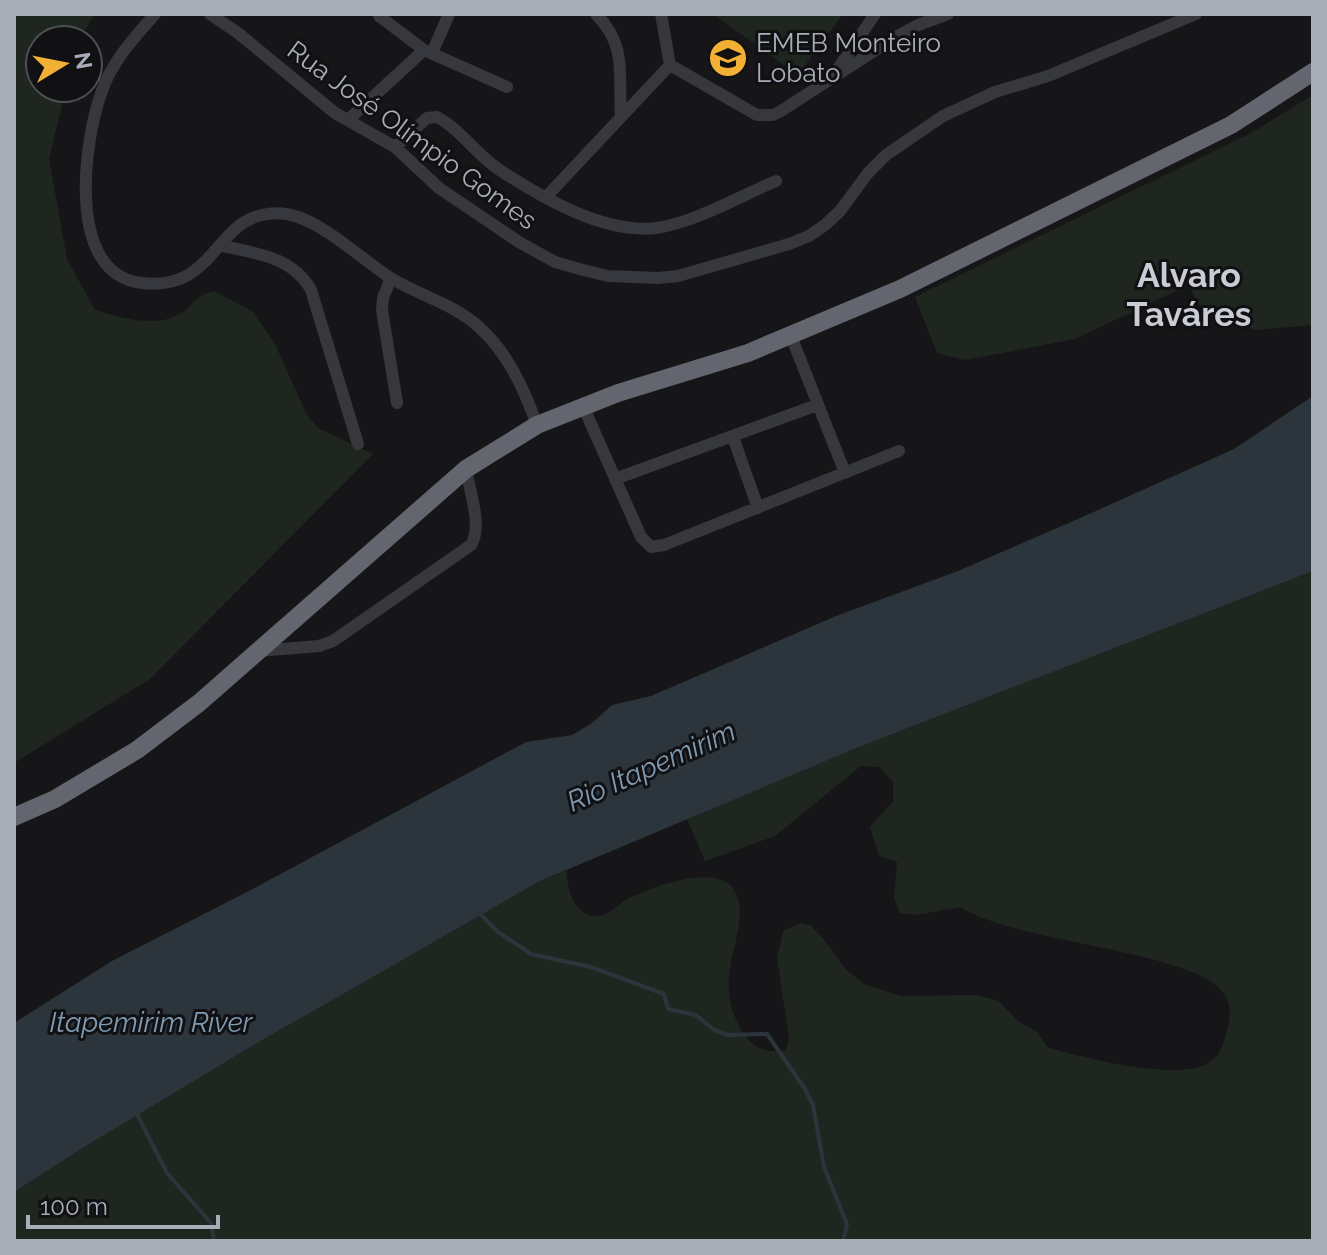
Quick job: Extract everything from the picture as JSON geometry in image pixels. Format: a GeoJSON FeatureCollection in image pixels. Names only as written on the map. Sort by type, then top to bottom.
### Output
{"type":"FeatureCollection","features":[{"type":"Feature","properties":{"kind":"highway"},"geometry":{"type":"LineString","coordinates":[[14,817],[55,799],[137,750],[199,703],[254,651],[466,469],[537,425],[583,406],[733,358],[900,289],[1231,125],[1313,72]]}},
{"type":"Feature","properties":{"kind":"street"},"geometry":{"type":"LineString","coordinates":[[155,14],[117,59],[102,89],[87,148],[84,184],[95,246],[106,264],[123,277],[140,283],[164,283],[187,276],[205,264],[248,219],[265,214],[300,217],[391,278],[478,326],[514,371],[537,425]]}},
{"type":"Feature","properties":{"kind":"street","name":"Rua José Olímpio Gomes"},"geometry":{"type":"LineString","coordinates":[[210,14],[238,33],[311,94],[395,147],[439,188],[519,242],[555,262],[608,276],[637,278],[678,276],[809,236],[840,211],[868,173],[886,155],[943,116],[995,92],[1048,76],[1196,14]]}},
{"type":"Feature","properties":{"kind":"street"},"geometry":{"type":"LineString","coordinates":[[348,120],[428,52],[449,14]]}},
{"type":"Feature","properties":{"kind":"street"},"geometry":{"type":"LineString","coordinates":[[596,14],[608,26],[618,46],[621,116]]}},
{"type":"Feature","properties":{"kind":"street"},"geometry":{"type":"LineString","coordinates":[[661,14],[670,65],[749,112],[765,116],[781,111],[918,25],[948,14]]}},
{"type":"Feature","properties":{"kind":"street"},"geometry":{"type":"LineString","coordinates":[[833,76],[849,48],[875,14]]}},
{"type":"Feature","properties":{"kind":"street"},"geometry":{"type":"LineString","coordinates":[[379,16],[428,52],[507,87]]}},
{"type":"Feature","properties":{"kind":"street"},"geometry":{"type":"LineString","coordinates":[[546,197],[670,65]]}},
{"type":"Feature","properties":{"kind":"street"},"geometry":{"type":"LineString","coordinates":[[395,147],[427,118],[437,117],[497,168],[546,197],[607,224],[633,229],[659,228],[682,221],[776,181]]}},
{"type":"Feature","properties":{"kind":"street"},"geometry":{"type":"LineString","coordinates":[[222,246],[283,262],[304,278],[311,290],[358,444]]}},
{"type":"Feature","properties":{"kind":"street"},"geometry":{"type":"LineString","coordinates":[[391,278],[382,310],[397,403]]}},
{"type":"Feature","properties":{"kind":"street"},"geometry":{"type":"LineString","coordinates":[[791,336],[845,473]]}},
{"type":"Feature","properties":{"kind":"street"},"geometry":{"type":"LineString","coordinates":[[615,479],[817,405]]}},
{"type":"Feature","properties":{"kind":"street"},"geometry":{"type":"LineString","coordinates":[[583,406],[641,537],[651,547],[664,545],[899,451]]}},
{"type":"Feature","properties":{"kind":"street"},"geometry":{"type":"LineString","coordinates":[[733,437],[758,508]]}},
{"type":"Feature","properties":{"kind":"street"},"geometry":{"type":"LineString","coordinates":[[254,651],[319,646],[333,641],[471,545],[475,525],[466,469]]}},
{"type":"Feature","properties":{"kind":"shaded area"},"geometry":{"type":"Polygon","coordinates":[[[14,14],[95,14],[89,24],[24,24],[24,104],[62,104],[49,159],[67,259],[95,310],[136,320],[158,321],[178,315],[201,296],[214,291],[252,311],[275,344],[307,415],[318,428],[373,454],[150,679],[14,763],[14,14]]]}},
{"type":"Feature","properties":{"kind":"shaded area"},"geometry":{"type":"Polygon","coordinates":[[[713,14],[843,14],[798,75],[713,14]]]}},
{"type":"Feature","properties":{"kind":"shaded area"},"geometry":{"type":"Polygon","coordinates":[[[1313,95],[1313,325],[1256,330],[1225,319],[1197,303],[1189,285],[1075,339],[965,360],[937,353],[915,297],[1251,133],[1313,95]]]}},
{"type":"Feature","properties":{"kind":"shaded area"},"geometry":{"type":"Polygon","coordinates":[[[1313,571],[1313,1241],[14,1241],[14,1192],[275,1033],[540,881],[567,870],[569,888],[576,905],[589,915],[598,916],[638,894],[681,880],[710,877],[723,880],[732,887],[740,907],[740,919],[730,967],[730,1000],[744,1034],[752,1044],[762,1049],[786,1050],[789,1038],[777,958],[783,931],[801,923],[810,925],[846,970],[866,985],[901,996],[977,995],[999,1001],[1019,1022],[1037,1032],[1048,1048],[1155,1069],[1196,1068],[1210,1062],[1222,1048],[1230,1012],[1225,995],[1208,980],[1180,967],[1144,957],[987,920],[961,907],[917,915],[900,913],[894,898],[897,862],[879,856],[870,827],[893,801],[893,782],[880,767],[861,766],[775,836],[705,861],[687,819],[859,747],[1313,571]]]}},
{"type":"Feature","properties":{"kind":"water","name":"Itapemirim River"},"geometry":{"type":"Polygon","coordinates":[[[1313,396],[1313,571],[859,747],[540,881],[252,1046],[14,1192],[14,1023],[112,961],[526,742],[572,735],[612,705],[651,696],[836,616],[958,571],[1078,519],[1234,449],[1313,396]]]}},
{"type":"Feature","properties":{"kind":"waterway"},"geometry":{"type":"LineString","coordinates":[[480,914],[498,932],[531,954],[591,967],[664,994],[668,1009],[696,1015],[714,1030],[728,1035],[767,1034],[813,1105],[824,1167],[847,1224],[843,1241]]}},
{"type":"Feature","properties":{"kind":"waterway"},"geometry":{"type":"LineString","coordinates":[[136,1112],[167,1173],[211,1223],[214,1241]]}},
{"type":"Feature","properties":{"kind":"place","name":"EMEB Monteiro Lobato"},"geometry":{"type":"Point","coordinates":[728,58]}},
{"type":"Feature","properties":{"kind":"district","name":"Alvaro Taváres"},"geometry":{"type":"Point","coordinates":[1189,294]}},
{"type":"Feature","properties":{"kind":"water label","name":"Rio Itapemirim"},"geometry":{"type":"Point","coordinates":[651,766]}}]}
